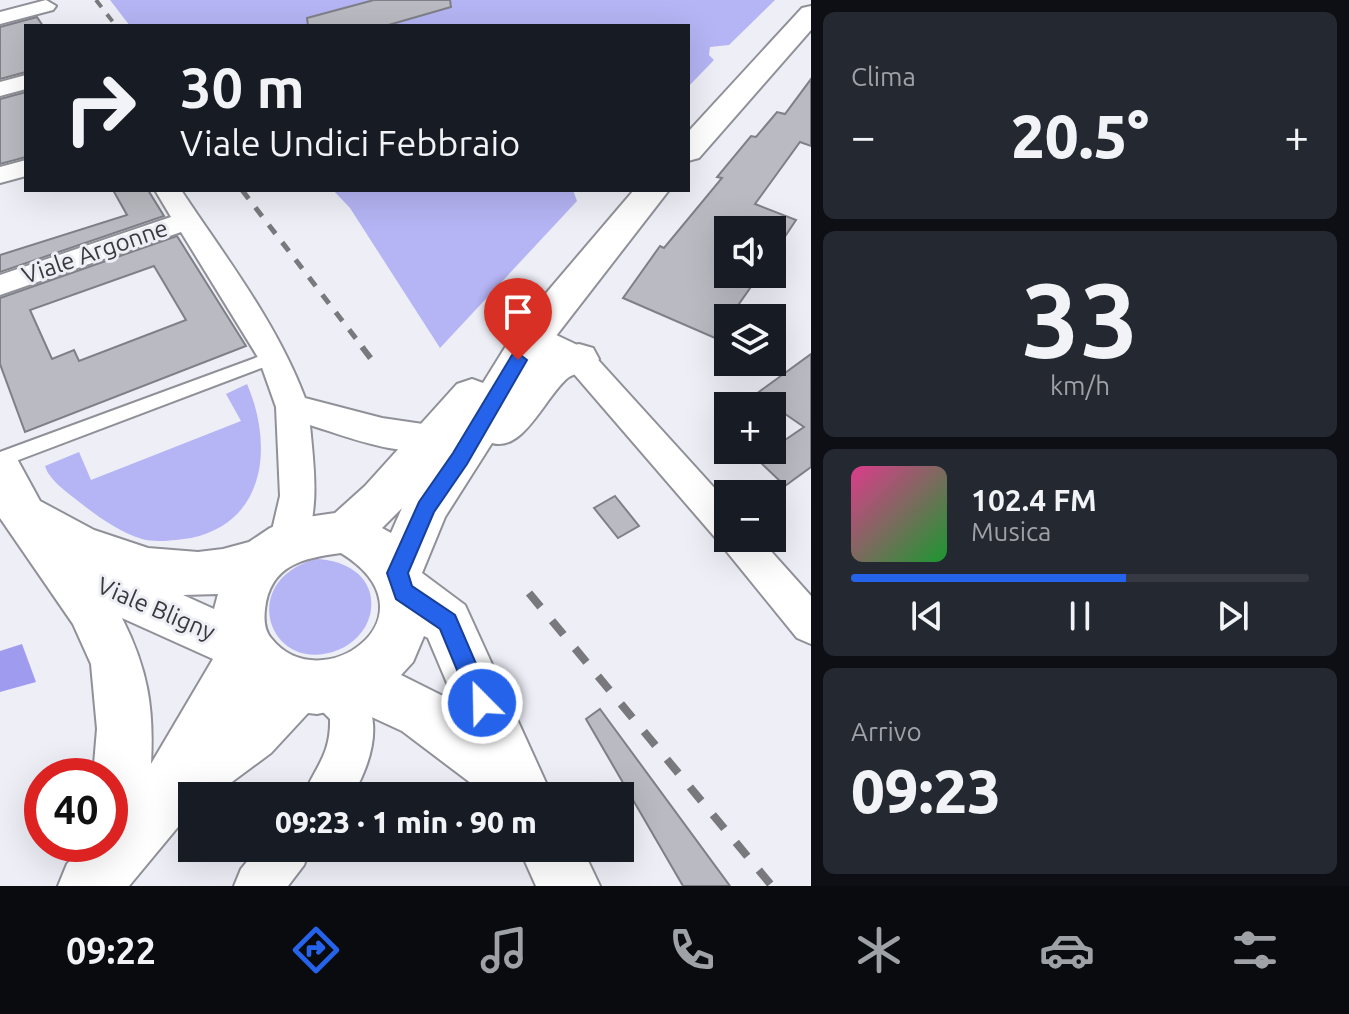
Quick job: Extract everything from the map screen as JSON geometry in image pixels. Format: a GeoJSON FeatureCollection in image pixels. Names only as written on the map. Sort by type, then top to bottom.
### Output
{"type":"FeatureCollection","features":[{"type":"Feature","properties":{"kind":"street"},"geometry":{"type":"LineString","coordinates":[[0,18],[44,3],[59,24]]}},
{"type":"Feature","properties":{"kind":"street"},"geometry":{"type":"LineString","coordinates":[[690,149],[811,14]]}},
{"type":"Feature","properties":{"kind":"street"},"geometry":{"type":"LineString","coordinates":[[0,89],[24,83]]}},
{"type":"Feature","properties":{"kind":"street"},"geometry":{"type":"LineString","coordinates":[[0,175],[24,169]]}},
{"type":"Feature","properties":{"kind":"street","name":"Viale Argonne"},"geometry":{"type":"LineString","coordinates":[[169,192],[274,357],[292,407],[298,496],[276,550]]}},
{"type":"Feature","properties":{"kind":"street"},"geometry":{"type":"LineString","coordinates":[[128,832],[166,795],[251,733],[326,685],[378,666],[395,645],[404,621],[401,583],[449,448],[533,335],[650,192]]}},
{"type":"Feature","properties":{"kind":"street","name":"Viale Argonne"},"geometry":{"type":"LineString","coordinates":[[0,285],[189,220]]}},
{"type":"Feature","properties":{"kind":"street"},"geometry":{"type":"LineString","coordinates":[[533,335],[579,359],[714,513]]}},
{"type":"Feature","properties":{"kind":"street"},"geometry":{"type":"LineString","coordinates":[[511,782],[473,747],[421,712],[266,671],[247,650],[239,626],[239,601],[249,578],[276,550],[309,536],[347,532],[381,500],[449,448],[496,434],[557,364],[579,359]]}},
{"type":"Feature","properties":{"kind":"street"},"geometry":{"type":"LineString","coordinates":[[292,407],[369,432],[449,448]]}},
{"type":"Feature","properties":{"kind":"street","name":"Viale Bligny"},"geometry":{"type":"LineString","coordinates":[[9,490],[74,543],[127,565],[194,575],[225,571],[276,550]]}},
{"type":"Feature","properties":{"kind":"street","name":"Viale Bligny"},"geometry":{"type":"LineString","coordinates":[[9,490],[91,608],[117,663],[125,729],[123,758]]}},
{"type":"Feature","properties":{"kind":"street"},"geometry":{"type":"LineString","coordinates":[[347,532],[385,557],[401,583],[447,622],[517,782]]}},
{"type":"Feature","properties":{"kind":"street"},"geometry":{"type":"LineString","coordinates":[[748,552],[811,625]]}},
{"type":"Feature","properties":{"kind":"street","name":"Viale Bligny"},"geometry":{"type":"LineString","coordinates":[[64,568],[128,599],[200,625],[247,650]]}},
{"type":"Feature","properties":{"kind":"street"},"geometry":{"type":"LineString","coordinates":[[166,795],[247,650]]}},
{"type":"Feature","properties":{"kind":"street"},"geometry":{"type":"LineString","coordinates":[[326,685],[351,709],[354,736],[337,782]]}},
{"type":"Feature","properties":{"kind":"street"},"geometry":{"type":"LineString","coordinates":[[258,886],[276,862]]}},
{"type":"Feature","properties":{"kind":"street"},"geometry":{"type":"LineString","coordinates":[[556,862],[569,886]]}},
{"type":"Feature","properties":{"kind":"lane"},"geometry":{"type":"LineString","coordinates":[[0,460],[274,357]]}},
{"type":"Feature","properties":{"kind":"shaded area"},"geometry":{"type":"Polygon","coordinates":[[[110,0],[775,0],[729,45],[710,47],[709,55],[714,60],[690,85],[690,24],[128,24],[110,0]]]}},
{"type":"Feature","properties":{"kind":"shaded area"},"geometry":{"type":"Polygon","coordinates":[[[335,192],[574,192],[577,201],[440,348],[350,208],[335,192]]]}},
{"type":"Feature","properties":{"kind":"shaded area"},"geometry":{"type":"Polygon","coordinates":[[[247,384],[260,431],[261,455],[257,478],[249,498],[235,516],[216,529],[185,539],[160,541],[133,536],[93,512],[59,485],[47,471],[45,466],[79,452],[91,480],[241,421],[226,394],[247,384]]]}},
{"type":"Feature","properties":{"kind":"shaded area"},"geometry":{"type":"Polygon","coordinates":[[[316,559],[339,563],[358,574],[365,582],[371,602],[368,621],[354,641],[338,650],[314,655],[294,650],[280,639],[271,623],[269,605],[276,586],[291,570],[316,559]]]}},
{"type":"Feature","properties":{"kind":"shaded area"},"geometry":{"type":"Polygon","coordinates":[[[22,644],[36,682],[0,692],[0,651],[22,644]]]}},
{"type":"Feature","properties":{"kind":"building"},"geometry":{"type":"Polygon","coordinates":[[[374,0],[450,0],[451,7],[392,24],[308,24],[307,18],[374,0]]]}},
{"type":"Feature","properties":{"kind":"building"},"geometry":{"type":"Polygon","coordinates":[[[37,17],[42,24],[24,24],[24,73],[0,79],[0,27],[37,17]]]}},
{"type":"Feature","properties":{"kind":"building"},"geometry":{"type":"Polygon","coordinates":[[[811,79],[811,146],[800,142],[755,204],[786,216],[714,216],[714,288],[750,288],[739,304],[714,304],[714,338],[623,298],[660,246],[664,248],[722,178],[717,177],[751,136],[756,137],[777,112],[785,114],[811,79]]]}},
{"type":"Feature","properties":{"kind":"building"},"geometry":{"type":"Polygon","coordinates":[[[24,93],[24,158],[0,164],[0,99],[24,93]]]}},
{"type":"Feature","properties":{"kind":"building"},"geometry":{"type":"Polygon","coordinates":[[[114,192],[149,192],[164,216],[0,272],[0,255],[127,215],[114,192]]]}},
{"type":"Feature","properties":{"kind":"building"},"geometry":{"type":"Polygon","coordinates":[[[786,216],[796,220],[786,235],[786,216]]]}},
{"type":"Feature","properties":{"kind":"building"},"geometry":{"type":"Polygon","coordinates":[[[177,236],[246,346],[25,432],[0,364],[0,298],[177,236]],[[154,266],[30,310],[52,359],[74,350],[79,361],[186,320],[154,266]]]}},
{"type":"Feature","properties":{"kind":"building"},"geometry":{"type":"Polygon","coordinates":[[[811,354],[811,467],[786,485],[786,480],[779,480],[762,464],[786,464],[786,439],[804,427],[786,415],[786,392],[759,392],[781,376],[786,376],[786,372],[811,354]]]}},
{"type":"Feature","properties":{"kind":"building"},"geometry":{"type":"Polygon","coordinates":[[[615,496],[639,526],[618,538],[594,508],[615,496]]]}},
{"type":"Feature","properties":{"kind":"building"},"geometry":{"type":"Polygon","coordinates":[[[600,709],[730,886],[683,886],[634,802],[634,782],[623,782],[586,719],[600,709]]]}},
{"type":"Feature","properties":{"kind":"railway"},"geometry":{"type":"LineString","coordinates":[[96,0],[114,24]]}},
{"type":"Feature","properties":{"kind":"railway"},"geometry":{"type":"LineString","coordinates":[[244,192],[364,349]]}},
{"type":"Feature","properties":{"kind":"railway"},"geometry":{"type":"LineString","coordinates":[[362,347],[376,365]]}},
{"type":"Feature","properties":{"kind":"railway"},"geometry":{"type":"LineString","coordinates":[[529,593],[772,886]]}},
{"type":"Feature","properties":{"kind":"route"},"geometry":{"type":"LineString","coordinates":[[482,703],[447,622],[404,592],[397,573],[426,507],[460,459],[518,360]]}}]}
